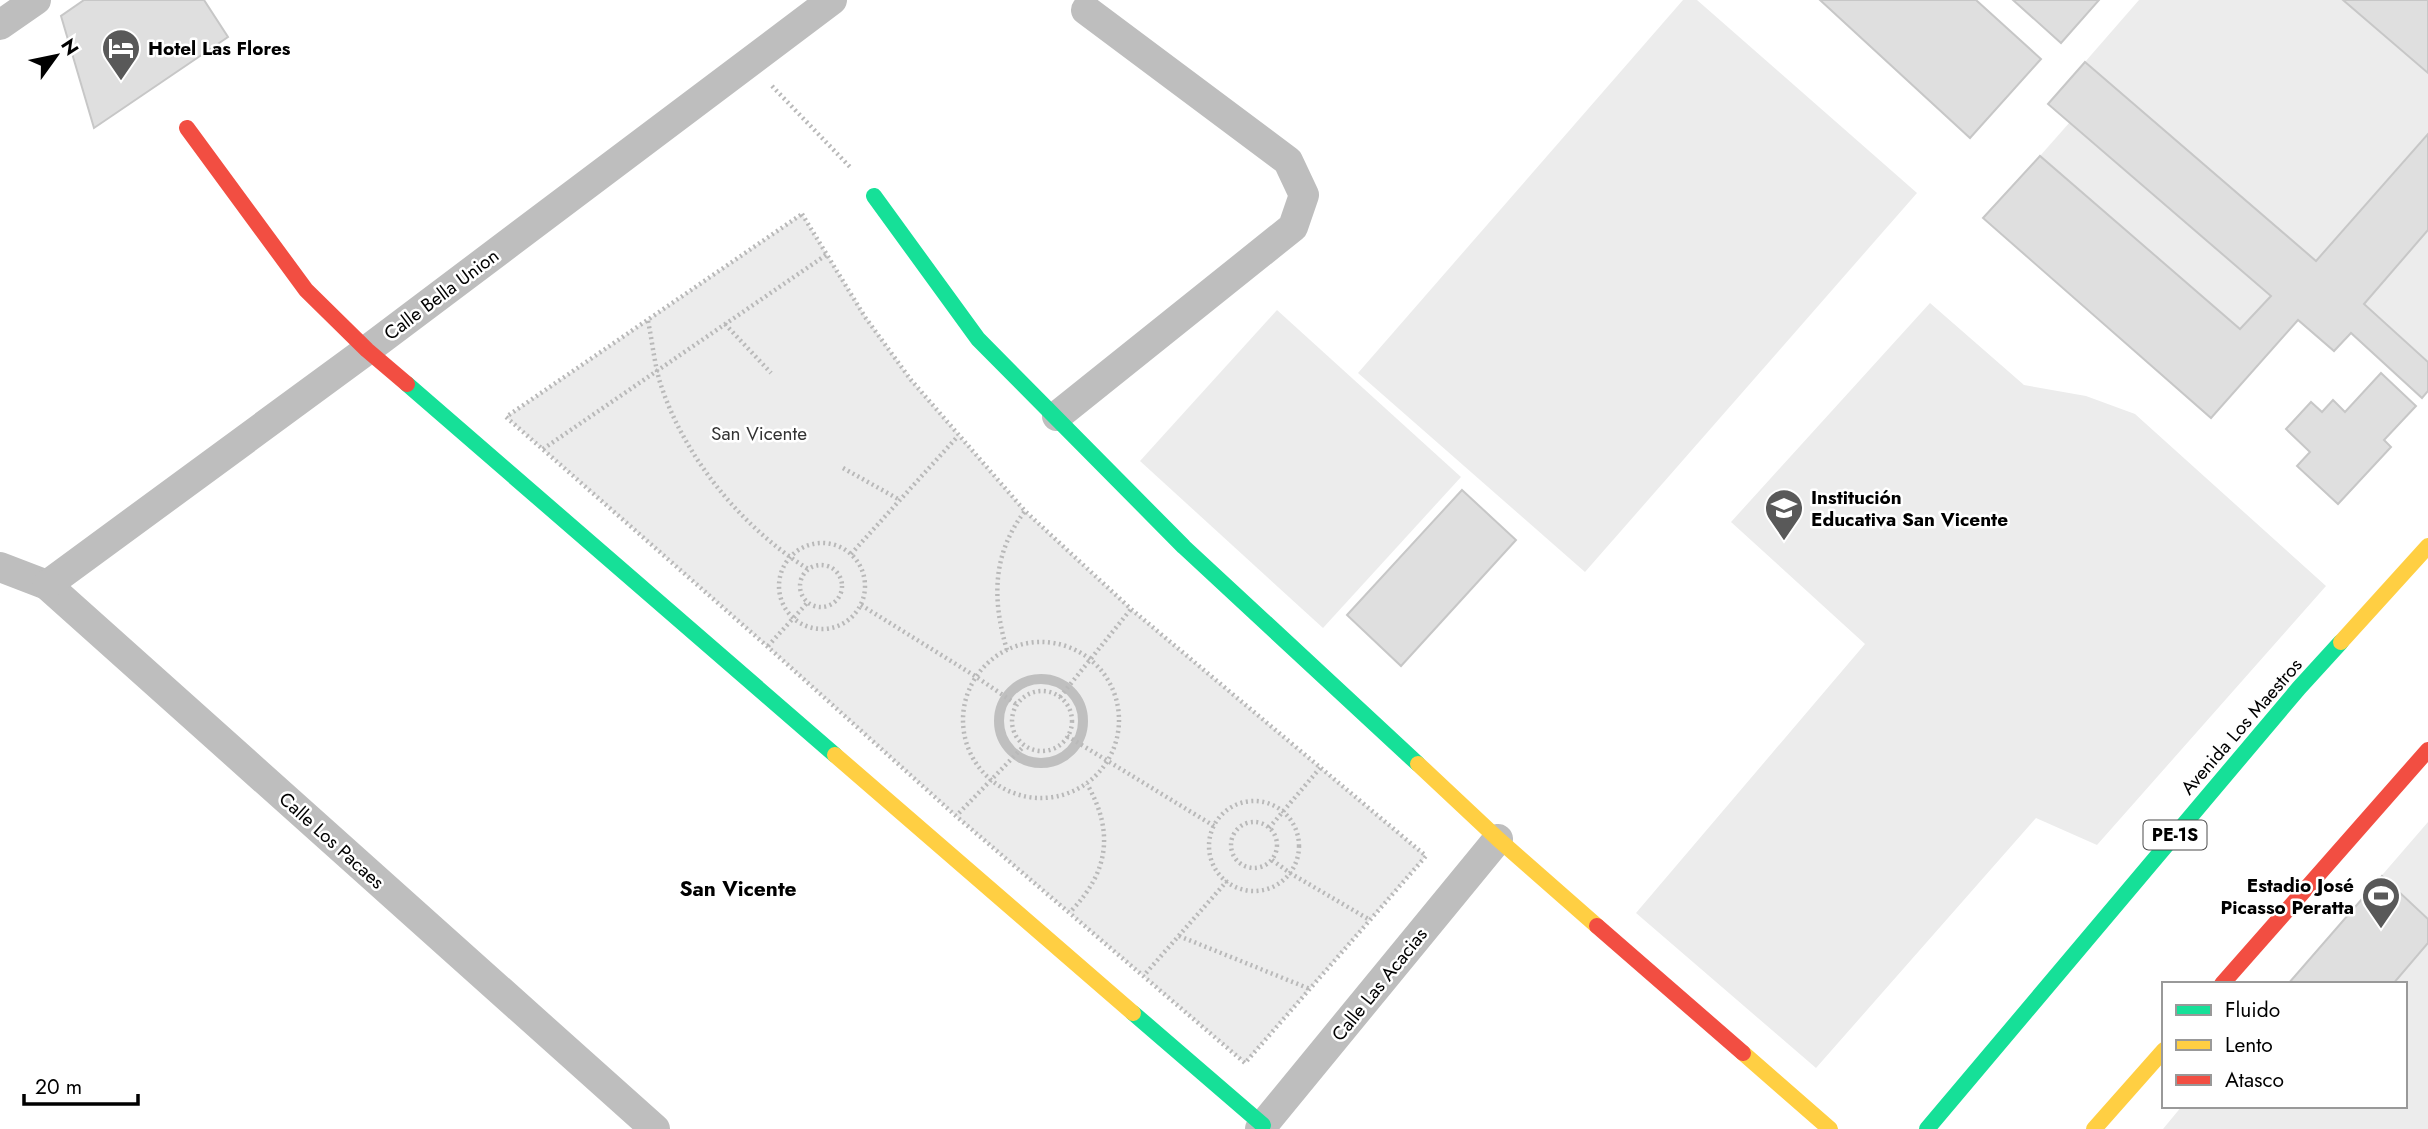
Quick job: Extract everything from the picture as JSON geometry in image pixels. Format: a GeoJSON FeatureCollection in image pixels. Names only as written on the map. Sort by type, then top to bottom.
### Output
{"type":"FeatureCollection","features":[{"type":"Feature","properties":{"kind":"main road"},"geometry":{"type":"LineString","coordinates":[[187,128],[306,290],[367,349],[1261,1127]]}},
{"type":"Feature","properties":{"kind":"main road"},"geometry":{"type":"LineString","coordinates":[[874,195],[978,339],[1184,547],[1498,839],[1818,1125]]}},
{"type":"Feature","properties":{"kind":"main road","name":"Avenida Los Maestros"},"geometry":{"type":"LineString","coordinates":[[1927,1129],[2300,688],[2428,546]]}},
{"type":"Feature","properties":{"kind":"main road"},"geometry":{"type":"LineString","coordinates":[[2224,982],[2428,750]]}},
{"type":"Feature","properties":{"kind":"main road"},"geometry":{"type":"LineString","coordinates":[[2094,1129],[2162,1052]]}},
{"type":"Feature","properties":{"kind":"street"},"geometry":{"type":"LineString","coordinates":[[0,25],[36,0]]}},
{"type":"Feature","properties":{"kind":"street","name":"Calle Bella Union"},"geometry":{"type":"LineString","coordinates":[[47,584],[367,349],[832,0]]}},
{"type":"Feature","properties":{"kind":"street"},"geometry":{"type":"LineString","coordinates":[[1057,416],[1293,227],[1304,195],[1288,161],[1086,10]]}},
{"type":"Feature","properties":{"kind":"street","name":"Calle Los Pacaes"},"geometry":{"type":"LineString","coordinates":[[0,566],[47,584],[655,1129]]}},
{"type":"Feature","properties":{"kind":"street","name":"Calle Las Acacias"},"geometry":{"type":"LineString","coordinates":[[1261,1127],[1498,839]]}},
{"type":"Feature","properties":{"kind":"path"},"geometry":{"type":"LineString","coordinates":[[749,62],[849,165],[874,195]]}},
{"type":"Feature","properties":{"kind":"path"},"geometry":{"type":"LineString","coordinates":[[802,214],[826,255],[887,346],[958,436],[1025,512],[1131,609],[1426,856],[1245,1063],[956,816],[506,418],[802,214]]}},
{"type":"Feature","properties":{"kind":"path"},"geometry":{"type":"LineString","coordinates":[[543,449],[826,255]]}},
{"type":"Feature","properties":{"kind":"path"},"geometry":{"type":"LineString","coordinates":[[648,321],[658,370],[680,428],[708,474],[746,520],[789,557],[808,569]]}},
{"type":"Feature","properties":{"kind":"path"},"geometry":{"type":"LineString","coordinates":[[725,324],[771,373]]}},
{"type":"Feature","properties":{"kind":"path"},"geometry":{"type":"LineString","coordinates":[[851,554],[958,436]]}},
{"type":"Feature","properties":{"kind":"path"},"geometry":{"type":"LineString","coordinates":[[843,468],[900,500]]}},
{"type":"Feature","properties":{"kind":"path"},"geometry":{"type":"LineString","coordinates":[[1007,650],[997,605],[1000,563],[1012,528],[1025,512]]}},
{"type":"Feature","properties":{"kind":"path"},"geometry":{"type":"LineString","coordinates":[[826,542],[851,554],[859,564],[864,578],[861,605],[852,617],[840,625],[826,629],[811,628],[793,618],[780,599],[778,584],[781,569],[789,557],[799,548],[826,542]]}},
{"type":"Feature","properties":{"kind":"path"},"geometry":{"type":"LineString","coordinates":[[820,564],[834,568],[839,574],[841,595],[831,605],[818,607],[807,602],[800,589],[802,575],[820,564]]}},
{"type":"Feature","properties":{"kind":"path"},"geometry":{"type":"LineString","coordinates":[[768,647],[807,602]]}},
{"type":"Feature","properties":{"kind":"path"},"geometry":{"type":"LineString","coordinates":[[861,605],[1016,704]]}},
{"type":"Feature","properties":{"kind":"path"},"geometry":{"type":"LineString","coordinates":[[1060,697],[1131,609]]}},
{"type":"Feature","properties":{"kind":"path"},"geometry":{"type":"LineString","coordinates":[[1045,641],[1072,648],[1092,660],[1111,684],[1120,710],[1119,737],[1108,762],[1092,782],[1071,794],[1046,800],[1022,797],[989,780],[968,748],[962,724],[965,698],[975,676],[994,656],[1018,644],[1045,641]]}},
{"type":"Feature","properties":{"kind":"path"},"geometry":{"type":"LineString","coordinates":[[1043,690],[1060,697],[1072,716],[1068,736],[1062,744],[1044,751],[1024,746],[1013,732],[1012,713],[1016,704],[1032,691],[1043,690]]}},
{"type":"Feature","properties":{"kind":"path"},"geometry":{"type":"LineString","coordinates":[[1068,736],[1214,826]]}},
{"type":"Feature","properties":{"kind":"path"},"geometry":{"type":"LineString","coordinates":[[956,816],[1024,746]]}},
{"type":"Feature","properties":{"kind":"path"},"geometry":{"type":"LineString","coordinates":[[1269,828],[1320,768]]}},
{"type":"Feature","properties":{"kind":"path"},"geometry":{"type":"LineString","coordinates":[[1069,913],[1091,888],[1100,870],[1103,856],[1104,827],[1087,784]]}},
{"type":"Feature","properties":{"kind":"path"},"geometry":{"type":"LineString","coordinates":[[1251,801],[1266,802],[1283,811],[1297,832],[1299,846],[1297,861],[1290,873],[1279,884],[1266,890],[1250,891],[1227,881],[1214,867],[1209,852],[1214,826],[1225,811],[1237,804],[1251,801]]}},
{"type":"Feature","properties":{"kind":"path"},"geometry":{"type":"LineString","coordinates":[[1246,823],[1261,823],[1269,828],[1277,846],[1272,860],[1265,865],[1251,868],[1237,861],[1231,847],[1234,832],[1246,823]]}},
{"type":"Feature","properties":{"kind":"path"},"geometry":{"type":"LineString","coordinates":[[1272,860],[1370,920]]}},
{"type":"Feature","properties":{"kind":"path"},"geometry":{"type":"LineString","coordinates":[[1143,976],[1227,881]]}},
{"type":"Feature","properties":{"kind":"path"},"geometry":{"type":"LineString","coordinates":[[1179,936],[1310,989]]}},
{"type":"Feature","properties":{"kind":"green space"},"geometry":{"type":"Polygon","coordinates":[[[1683,0],[1697,0],[1917,193],[1585,572],[1358,373],[1683,0]]]}},
{"type":"Feature","properties":{"kind":"green space"},"geometry":{"type":"Polygon","coordinates":[[[2139,0],[2343,0],[2428,73],[2428,134],[2316,261],[2085,62],[2139,0]]]}},
{"type":"Feature","properties":{"kind":"green space"},"geometry":{"type":"Polygon","coordinates":[[[2070,122],[2271,296],[2240,329],[2040,156],[2070,122]]]}},
{"type":"Feature","properties":{"kind":"green space","name":"San Vicente"},"geometry":{"type":"Polygon","coordinates":[[[802,214],[865,316],[911,380],[1025,511],[1131,609],[1426,856],[1245,1063],[956,816],[506,417],[802,214]]]}},
{"type":"Feature","properties":{"kind":"green space"},"geometry":{"type":"Polygon","coordinates":[[[2428,230],[2428,362],[2364,304],[2428,230]]]}},
{"type":"Feature","properties":{"kind":"green space"},"geometry":{"type":"Polygon","coordinates":[[[1930,303],[2024,385],[2086,396],[2135,414],[2326,586],[2097,845],[2036,818],[1816,1068],[1636,913],[1865,644],[1731,522],[1930,303]]]}},
{"type":"Feature","properties":{"kind":"green space"},"geometry":{"type":"Polygon","coordinates":[[[1277,310],[1461,477],[1323,628],[1140,461],[1277,310]]]}},
{"type":"Feature","properties":{"kind":"green space","name":"Estadio José Picasso Peratta"},"geometry":{"type":"Polygon","coordinates":[[[2428,822],[2428,1129],[2163,1129],[2180,1108],[2407,1108],[2407,982],[2290,982],[2428,822]]]}},
{"type":"Feature","properties":{"kind":"building","name":"Hotel Las Flores"},"geometry":{"type":"Polygon","coordinates":[[[84,0],[204,0],[228,37],[94,128],[61,16],[84,0]]]}},
{"type":"Feature","properties":{"kind":"building"},"geometry":{"type":"Polygon","coordinates":[[[1820,0],[1976,0],[2041,59],[1970,138],[1820,0]]]}},
{"type":"Feature","properties":{"kind":"building"},"geometry":{"type":"Polygon","coordinates":[[[2013,0],[2099,0],[2061,43],[2013,0]]]}},
{"type":"Feature","properties":{"kind":"building"},"geometry":{"type":"Polygon","coordinates":[[[2343,0],[2428,0],[2428,73],[2343,0]]]}},
{"type":"Feature","properties":{"kind":"building"},"geometry":{"type":"Polygon","coordinates":[[[2085,62],[2316,261],[2428,134],[2428,230],[2364,304],[2428,362],[2428,391],[2422,398],[2351,333],[2334,351],[2298,320],[2211,418],[1983,218],[2040,156],[2240,329],[2271,296],[2048,104],[2085,62]]]}},
{"type":"Feature","properties":{"kind":"building"},"geometry":{"type":"Polygon","coordinates":[[[2381,373],[2416,406],[2384,440],[2391,447],[2338,504],[2297,466],[2310,452],[2286,429],[2311,402],[2322,412],[2333,400],[2345,412],[2381,373]]]}},
{"type":"Feature","properties":{"kind":"building"},"geometry":{"type":"Polygon","coordinates":[[[1462,490],[1516,540],[1401,666],[1347,615],[1462,490]]]}},
{"type":"Feature","properties":{"kind":"building"},"geometry":{"type":"Polygon","coordinates":[[[2382,876],[2428,919],[2428,943],[2395,982],[2290,982],[2382,876]]]}},
{"type":"Feature","properties":{"kind":"waterway"},"geometry":{"type":"LineString","coordinates":[[1033,679],[1049,679],[1065,686],[1076,697],[1083,713],[1083,721],[1080,737],[1071,751],[1049,763],[1033,763],[1017,756],[1006,745],[999,729],[999,713],[1006,697],[1017,686],[1033,679]]}},
{"type":"Feature","properties":{"kind":"traffic: fast"},"geometry":{"type":"LineString","coordinates":[[874,196],[978,339],[1184,547],[1418,764]]}},
{"type":"Feature","properties":{"kind":"traffic: fast"},"geometry":{"type":"LineString","coordinates":[[407,384],[835,755]]}},
{"type":"Feature","properties":{"kind":"traffic: fast"},"geometry":{"type":"LineString","coordinates":[[1927,1129],[2299,688],[2341,642]]}},
{"type":"Feature","properties":{"kind":"traffic: fast"},"geometry":{"type":"LineString","coordinates":[[1133,1013],[1263,1125]]}},
{"type":"Feature","properties":{"kind":"traffic: slow"},"geometry":{"type":"LineString","coordinates":[[2341,642],[2428,546]]}},
{"type":"Feature","properties":{"kind":"traffic: slow"},"geometry":{"type":"LineString","coordinates":[[835,755],[1133,1013]]}},
{"type":"Feature","properties":{"kind":"traffic: slow"},"geometry":{"type":"LineString","coordinates":[[1418,764],[1597,926]]}},
{"type":"Feature","properties":{"kind":"traffic: slow"},"geometry":{"type":"LineString","coordinates":[[2094,1129],[2162,1052]]}},
{"type":"Feature","properties":{"kind":"traffic: slow"},"geometry":{"type":"LineString","coordinates":[[1743,1053],[1830,1129]]}},
{"type":"Feature","properties":{"kind":"traffic: jam"},"geometry":{"type":"LineString","coordinates":[[187,128],[306,290],[367,350],[407,384]]}},
{"type":"Feature","properties":{"kind":"traffic: jam"},"geometry":{"type":"LineString","coordinates":[[2224,982],[2428,750]]}},
{"type":"Feature","properties":{"kind":"traffic: jam"},"geometry":{"type":"LineString","coordinates":[[1597,926],[1743,1053]]}},
{"type":"Feature","properties":{"kind":"place","name":"Hotel Las Flores"},"geometry":{"type":"Point","coordinates":[121,82]}},
{"type":"Feature","properties":{"kind":"place","name":"Institución Educativa San Vicente"},"geometry":{"type":"Point","coordinates":[1784,542]}},
{"type":"Feature","properties":{"kind":"place","name":"Estadio José Picasso Peratta"},"geometry":{"type":"Point","coordinates":[2381,930]}},
{"type":"Feature","properties":{"kind":"district","name":"San Vicente"},"geometry":{"type":"Point","coordinates":[738,889]}}]}
